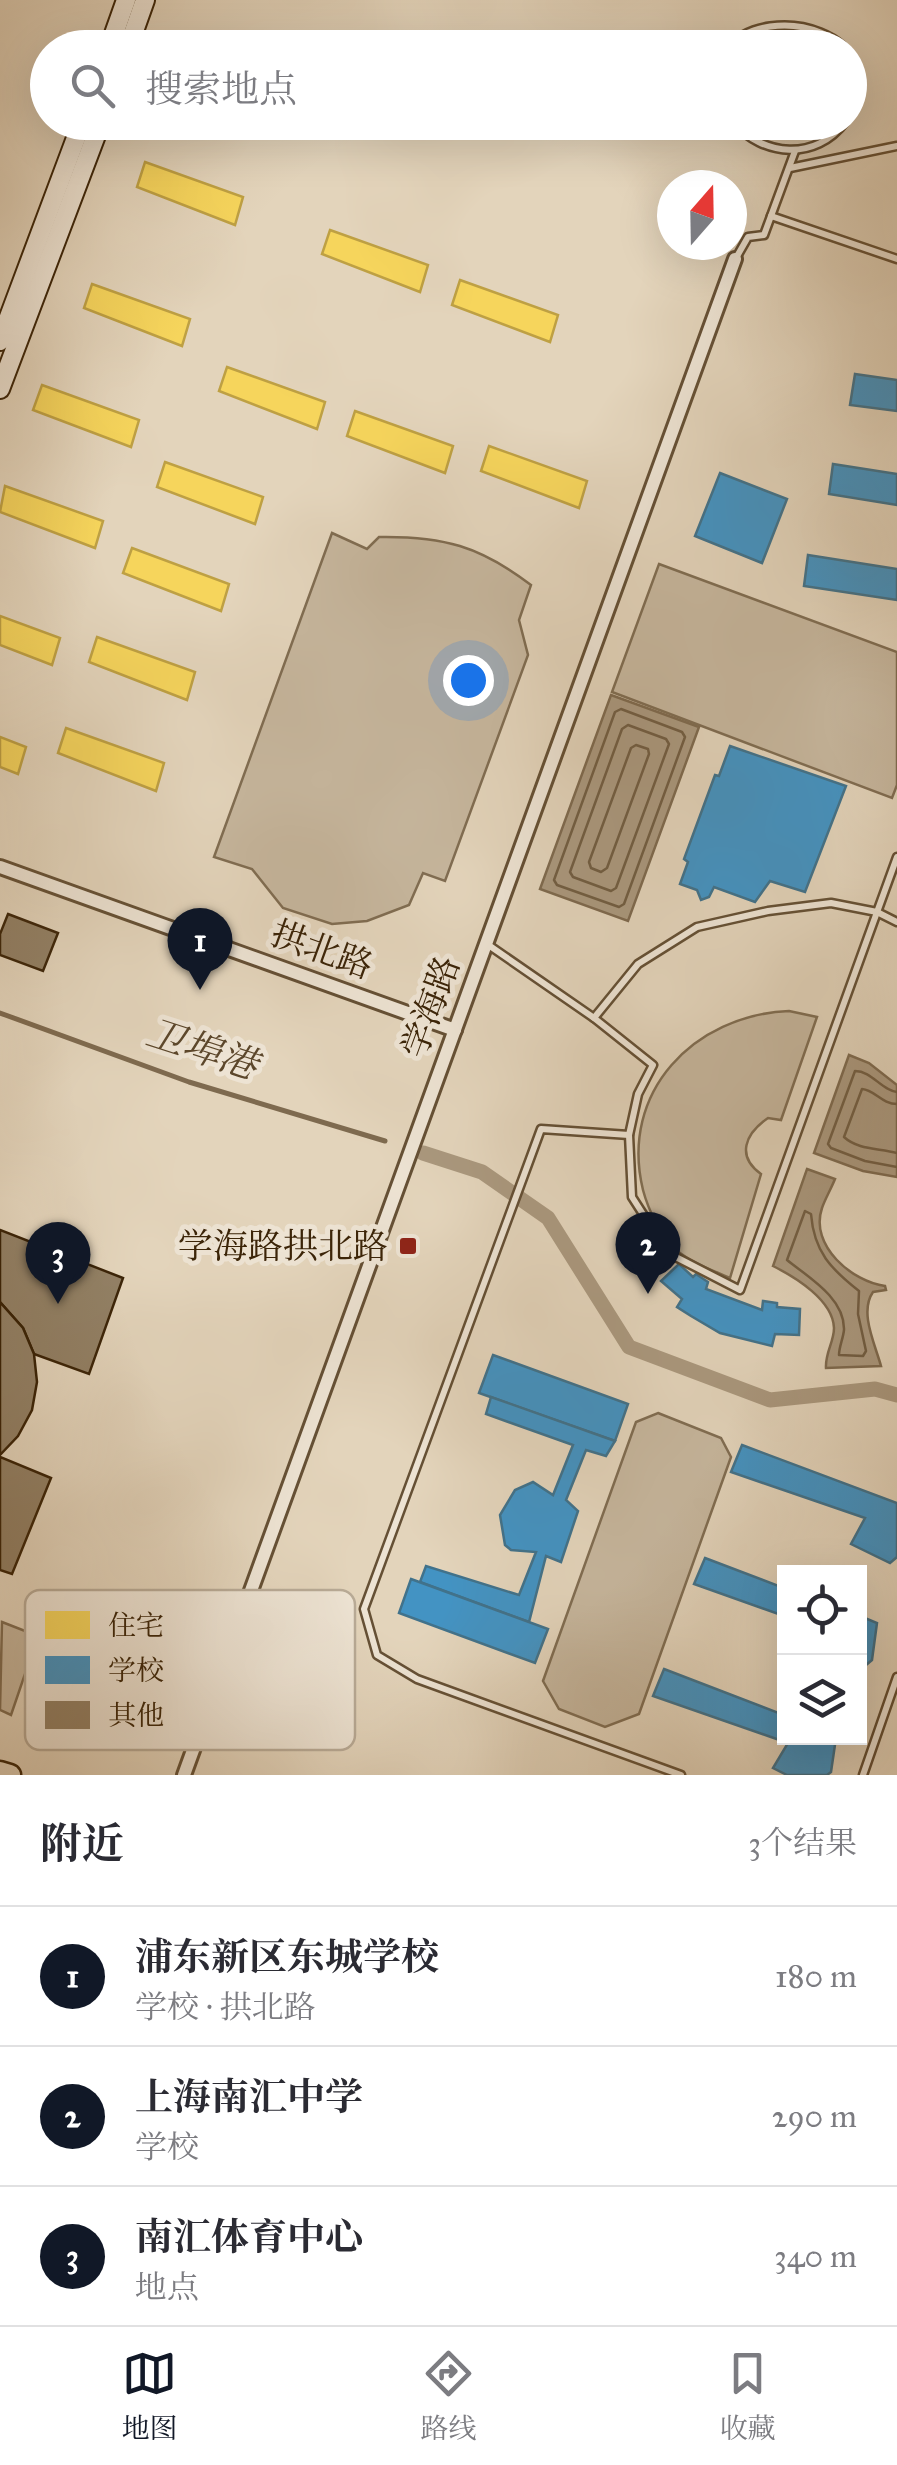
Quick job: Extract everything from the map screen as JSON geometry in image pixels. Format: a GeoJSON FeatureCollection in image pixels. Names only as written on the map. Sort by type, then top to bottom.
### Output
{"type":"FeatureCollection","features":[{"type":"Feature","properties":{"kind":"main road"},"geometry":{"type":"LineString","coordinates":[[115,30],[126,0]]}},
{"type":"Feature","properties":{"kind":"main road"},"geometry":{"type":"LineString","coordinates":[[134,30],[145,0]]}},
{"type":"Feature","properties":{"kind":"main road"},"geometry":{"type":"LineString","coordinates":[[0,341],[75,140]]}},
{"type":"Feature","properties":{"kind":"main road"},"geometry":{"type":"LineString","coordinates":[[0,389],[94,140]]}},
{"type":"Feature","properties":{"kind":"main road"},"geometry":{"type":"LineString","coordinates":[[0,1772],[10,1775]]}},
{"type":"Feature","properties":{"kind":"street","name":"学海路"},"geometry":{"type":"LineString","coordinates":[[251,1590],[735,260]]}},
{"type":"Feature","properties":{"kind":"street","name":"拱北路"},"geometry":{"type":"LineString","coordinates":[[0,867],[455,1030]]}},
{"type":"Feature","properties":{"kind":"street","name":"学海路"},"geometry":{"type":"LineString","coordinates":[[184,1775],[193,1750]]}},
{"type":"Feature","properties":{"kind":"lane"},"geometry":{"type":"LineString","coordinates":[[743,30],[757,20]]}},
{"type":"Feature","properties":{"kind":"lane"},"geometry":{"type":"LineString","coordinates":[[833,26],[837,30]]}},
{"type":"Feature","properties":{"kind":"lane"},"geometry":{"type":"LineString","coordinates":[[752,140],[772,149],[795,151],[826,140]]}},
{"type":"Feature","properties":{"kind":"lane"},"geometry":{"type":"LineString","coordinates":[[789,168],[897,146]]}},
{"type":"Feature","properties":{"kind":"lane"},"geometry":{"type":"LineString","coordinates":[[747,240],[764,235],[795,151]]}},
{"type":"Feature","properties":{"kind":"lane"},"geometry":{"type":"LineString","coordinates":[[771,216],[897,259]]}},
{"type":"Feature","properties":{"kind":"lane"},"geometry":{"type":"LineString","coordinates":[[486,943],[654,1065],[638,1094],[629,1135],[632,1197],[668,1253],[740,1290],[897,857]]}},
{"type":"Feature","properties":{"kind":"lane"},"geometry":{"type":"LineString","coordinates":[[594,1018],[638,964],[696,927],[768,911],[831,903],[877,912],[897,922]]}},
{"type":"Feature","properties":{"kind":"lane"},"geometry":{"type":"LineString","coordinates":[[629,1135],[541,1128],[364,1610],[377,1655],[417,1679],[681,1775]]}},
{"type":"Feature","properties":{"kind":"lane"},"geometry":{"type":"LineString","coordinates":[[863,1775],[897,1677]]}},
{"type":"Feature","properties":{"kind":"shaded area"},"geometry":{"type":"Polygon","coordinates":[[[332,533],[367,549],[379,537],[442,541],[477,552],[531,585],[519,620],[528,655],[445,881],[423,873],[409,905],[367,921],[332,924],[283,908],[252,869],[214,857],[332,533]]]}},
{"type":"Feature","properties":{"kind":"shaded area"},"geometry":{"type":"Polygon","coordinates":[[[659,564],[897,652],[897,785],[892,798],[612,692],[659,564]]]}},
{"type":"Feature","properties":{"kind":"shaded area"},"geometry":{"type":"Polygon","coordinates":[[[789,1011],[817,1017],[781,1120],[768,1118],[746,1145],[748,1160],[761,1174],[730,1278],[676,1250],[656,1222],[643,1190],[638,1154],[642,1121],[654,1091],[671,1065],[695,1044],[723,1027],[754,1016],[789,1011]]]}},
{"type":"Feature","properties":{"kind":"shaded area"},"geometry":{"type":"Polygon","coordinates":[[[658,1413],[721,1438],[731,1457],[639,1714],[605,1727],[559,1709],[543,1681],[636,1422],[658,1413]]]}},
{"type":"Feature","properties":{"kind":"shaded area"},"geometry":{"type":"Polygon","coordinates":[[[2,1622],[25,1631],[25,1674],[11,1715],[0,1710],[2,1622]]]}},
{"type":"Feature","properties":{"kind":"water"},"geometry":{"type":"Polygon","coordinates":[[[611,695],[699,727],[628,921],[540,889],[611,695]]]}},
{"type":"Feature","properties":{"kind":"water"},"geometry":{"type":"Polygon","coordinates":[[[849,1055],[869,1063],[897,1085],[897,1177],[863,1171],[814,1153],[849,1055]]]}},
{"type":"Feature","properties":{"kind":"water"},"geometry":{"type":"Polygon","coordinates":[[[807,1169],[835,1179],[820,1222],[828,1248],[848,1270],[885,1286],[886,1290],[873,1292],[868,1309],[881,1366],[826,1368],[834,1328],[827,1308],[802,1283],[773,1266],[807,1169]]]}},
{"type":"Feature","properties":{"kind":"building: 住宅"},"geometry":{"type":"Polygon","coordinates":[[[145,162],[243,197],[235,225],[137,187],[145,162]]]}},
{"type":"Feature","properties":{"kind":"building: 住宅"},"geometry":{"type":"Polygon","coordinates":[[[330,230],[428,265],[420,292],[322,254],[330,230]]]}},
{"type":"Feature","properties":{"kind":"building: 住宅"},"geometry":{"type":"Polygon","coordinates":[[[460,280],[558,315],[550,342],[452,305],[460,280]]]}},
{"type":"Feature","properties":{"kind":"building: 住宅"},"geometry":{"type":"Polygon","coordinates":[[[92,284],[190,319],[182,346],[84,308],[92,284]]]}},
{"type":"Feature","properties":{"kind":"building: 住宅"},"geometry":{"type":"Polygon","coordinates":[[[227,367],[325,402],[317,429],[219,391],[227,367]]]}},
{"type":"Feature","properties":{"kind":"building: 住宅"},"geometry":{"type":"Polygon","coordinates":[[[42,385],[139,420],[131,447],[33,410],[42,385]]]}},
{"type":"Feature","properties":{"kind":"building: 住宅"},"geometry":{"type":"Polygon","coordinates":[[[355,411],[453,446],[445,473],[347,436],[355,411]]]}},
{"type":"Feature","properties":{"kind":"building: 住宅"},"geometry":{"type":"Polygon","coordinates":[[[489,446],[587,481],[579,508],[481,471],[489,446]]]}},
{"type":"Feature","properties":{"kind":"building: 住宅"},"geometry":{"type":"Polygon","coordinates":[[[165,462],[263,497],[255,524],[157,487],[165,462]]]}},
{"type":"Feature","properties":{"kind":"building: 住宅"},"geometry":{"type":"Polygon","coordinates":[[[5,486],[103,521],[95,548],[0,512],[5,486]]]}},
{"type":"Feature","properties":{"kind":"building: 住宅"},"geometry":{"type":"Polygon","coordinates":[[[132,548],[229,584],[221,611],[123,573],[132,548]]]}},
{"type":"Feature","properties":{"kind":"building: 住宅"},"geometry":{"type":"Polygon","coordinates":[[[0,616],[60,638],[52,665],[0,645],[0,616]]]}},
{"type":"Feature","properties":{"kind":"building: 住宅"},"geometry":{"type":"Polygon","coordinates":[[[97,637],[195,672],[187,700],[89,662],[97,637]]]}},
{"type":"Feature","properties":{"kind":"building: 住宅"},"geometry":{"type":"Polygon","coordinates":[[[66,728],[164,763],[156,791],[58,753],[66,728]]]}},
{"type":"Feature","properties":{"kind":"building: 住宅"},"geometry":{"type":"Polygon","coordinates":[[[0,737],[26,747],[18,774],[0,767],[0,737]]]}},
{"type":"Feature","properties":{"kind":"building: 学校"},"geometry":{"type":"Polygon","coordinates":[[[855,374],[897,380],[897,411],[850,405],[855,374]]]}},
{"type":"Feature","properties":{"kind":"building: 学校"},"geometry":{"type":"Polygon","coordinates":[[[833,464],[897,474],[897,505],[829,494],[833,464]]]}},
{"type":"Feature","properties":{"kind":"building: 学校"},"geometry":{"type":"Polygon","coordinates":[[[720,473],[787,499],[762,563],[695,536],[720,473]]]}},
{"type":"Feature","properties":{"kind":"building: 学校"},"geometry":{"type":"Polygon","coordinates":[[[808,555],[897,569],[897,600],[804,586],[808,555]]]}},
{"type":"Feature","properties":{"kind":"building: 学校"},"geometry":{"type":"Polygon","coordinates":[[[730,746],[846,786],[805,892],[770,881],[755,902],[714,887],[709,897],[701,900],[697,890],[680,884],[688,862],[684,859],[730,746]]]}},
{"type":"Feature","properties":{"kind":"building: 学校"},"geometry":{"type":"Polygon","coordinates":[[[679,1264],[693,1277],[696,1274],[708,1282],[706,1289],[762,1310],[763,1301],[800,1309],[799,1335],[775,1334],[772,1346],[720,1333],[691,1316],[677,1307],[682,1299],[661,1281],[679,1264]]]}},
{"type":"Feature","properties":{"kind":"building: 学校"},"geometry":{"type":"Polygon","coordinates":[[[493,1355],[628,1404],[615,1441],[479,1393],[493,1355]]]}},
{"type":"Feature","properties":{"kind":"building: 学校"},"geometry":{"type":"Polygon","coordinates":[[[491,1397],[615,1441],[606,1456],[586,1450],[566,1500],[578,1511],[561,1562],[546,1556],[529,1622],[420,1582],[426,1566],[519,1595],[536,1552],[511,1550],[505,1545],[500,1515],[515,1490],[533,1482],[553,1495],[573,1445],[486,1414],[491,1397]]]}},
{"type":"Feature","properties":{"kind":"building: 学校"},"geometry":{"type":"Polygon","coordinates":[[[742,1445],[897,1503],[897,1557],[890,1563],[851,1544],[865,1518],[731,1472],[742,1445]]]}},
{"type":"Feature","properties":{"kind":"building: 学校"},"geometry":{"type":"Polygon","coordinates":[[[705,1558],[777,1585],[777,1614],[694,1584],[705,1558]]]}},
{"type":"Feature","properties":{"kind":"building: 学校"},"geometry":{"type":"Polygon","coordinates":[[[411,1579],[548,1629],[535,1663],[399,1613],[411,1579]]]}},
{"type":"Feature","properties":{"kind":"building: 学校"},"geometry":{"type":"Polygon","coordinates":[[[867,1619],[877,1623],[872,1660],[867,1664],[867,1619]]]}},
{"type":"Feature","properties":{"kind":"building: 学校"},"geometry":{"type":"Polygon","coordinates":[[[664,1669],[777,1712],[777,1739],[653,1696],[664,1669]]]}},
{"type":"Feature","properties":{"kind":"building: 学校"},"geometry":{"type":"Polygon","coordinates":[[[787,1745],[835,1745],[831,1772],[827,1775],[787,1775],[773,1768],[787,1745]]]}},
{"type":"Feature","properties":{"kind":"building: 其他"},"geometry":{"type":"Polygon","coordinates":[[[8,914],[58,933],[43,971],[0,955],[0,934],[8,914]]]}},
{"type":"Feature","properties":{"kind":"building: 其他"},"geometry":{"type":"Polygon","coordinates":[[[0,1230],[123,1278],[89,1374],[34,1354],[23,1328],[0,1302],[0,1230]]]}},
{"type":"Feature","properties":{"kind":"building: 其他"},"geometry":{"type":"Polygon","coordinates":[[[0,1302],[23,1328],[34,1354],[37,1382],[32,1410],[18,1436],[0,1455],[0,1302]]]}},
{"type":"Feature","properties":{"kind":"building: 其他"},"geometry":{"type":"Polygon","coordinates":[[[0,1457],[51,1478],[12,1574],[0,1570],[0,1457]]]}},
{"type":"Feature","properties":{"kind":"waterway","name":"卫埠港"},"geometry":{"type":"LineString","coordinates":[[0,1013],[189,1082],[385,1141]]}},
{"type":"Feature","properties":{"kind":"waterway","name":"卫埠港"},"geometry":{"type":"LineString","coordinates":[[423,1153],[482,1172],[548,1218],[629,1347],[770,1400],[875,1389],[897,1395]]}},
{"type":"Feature","properties":{"kind":"place","name":"浦东新区东城学校"},"geometry":{"type":"Point","coordinates":[200,990]}},
{"type":"Feature","properties":{"kind":"place","name":"学海路拱北路"},"geometry":{"type":"Point","coordinates":[408,1246]}},
{"type":"Feature","properties":{"kind":"place","name":"上海南汇中学"},"geometry":{"type":"Point","coordinates":[648,1294]}},
{"type":"Feature","properties":{"kind":"place","name":"南汇体育中心"},"geometry":{"type":"Point","coordinates":[58,1304]}}]}
